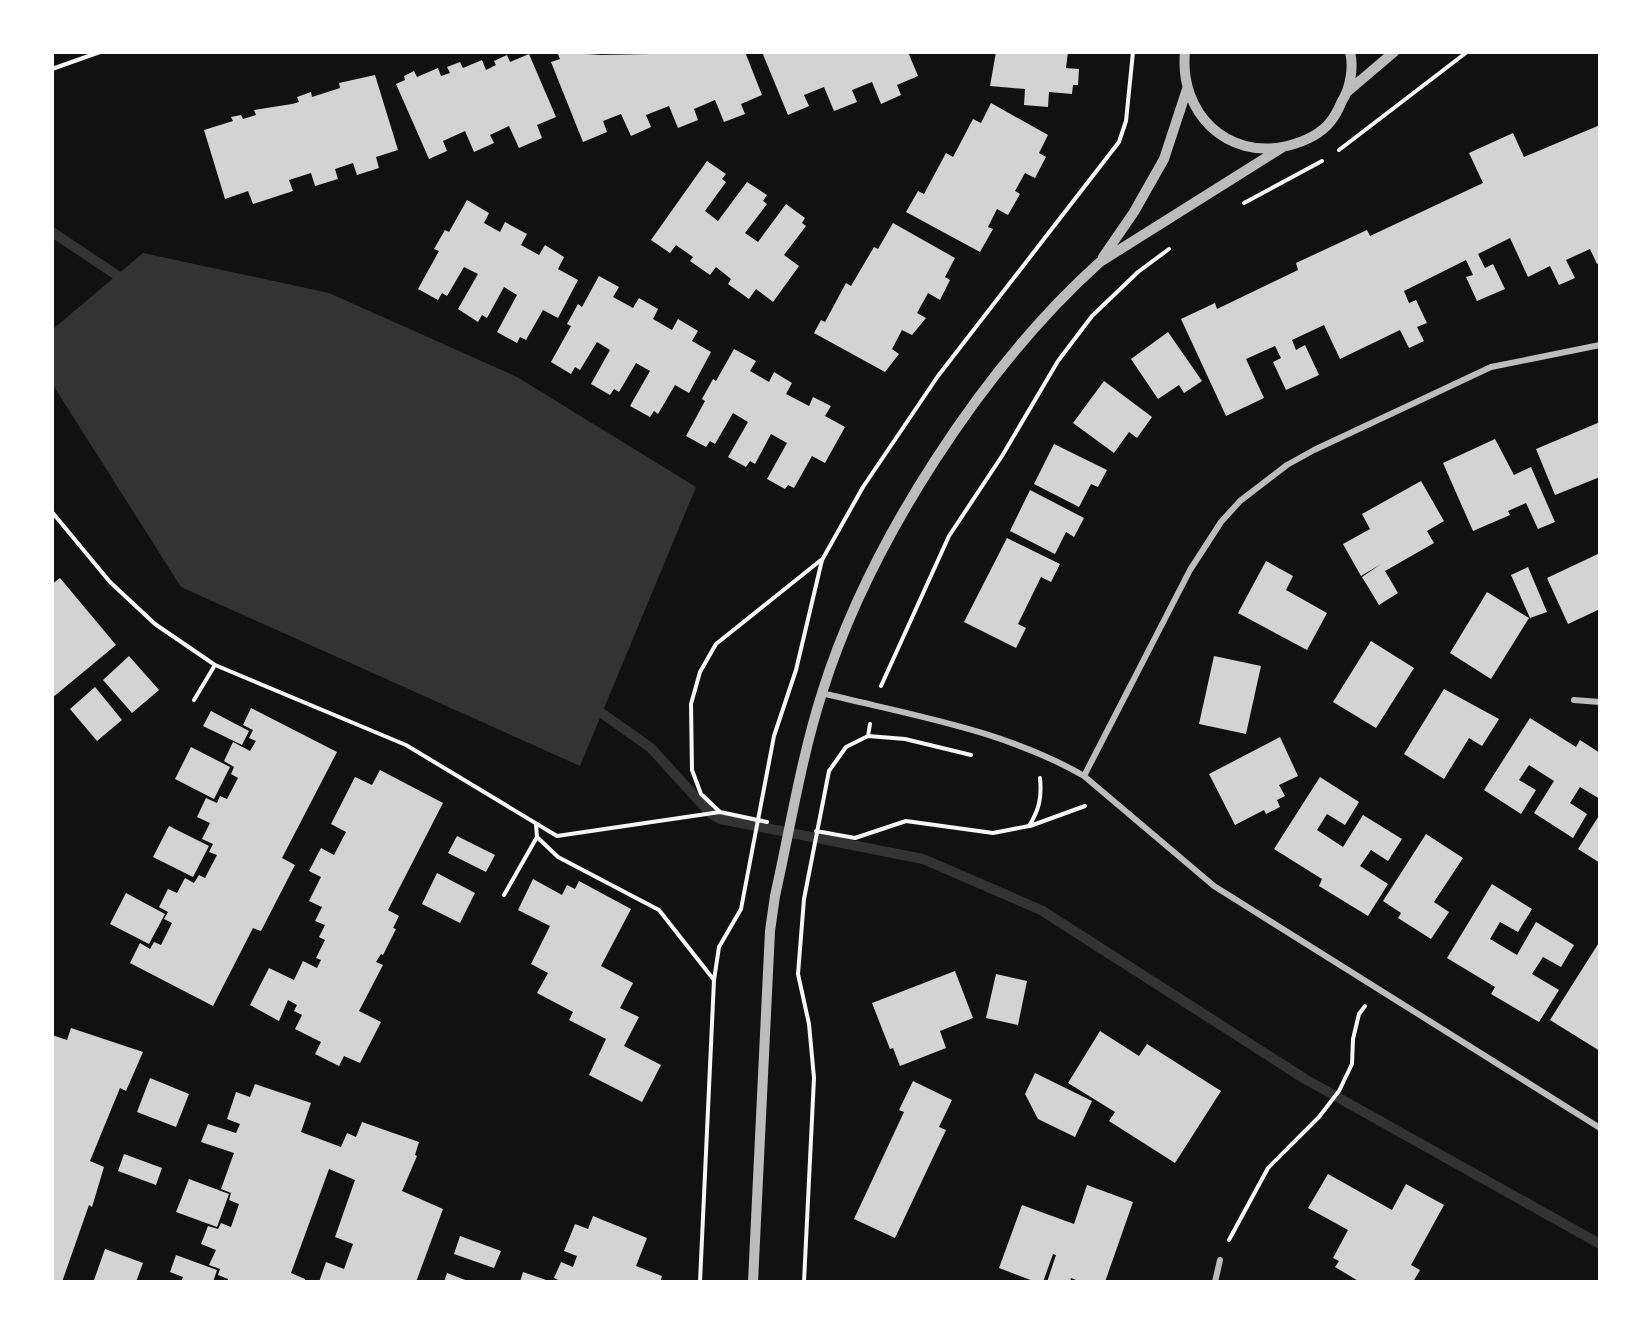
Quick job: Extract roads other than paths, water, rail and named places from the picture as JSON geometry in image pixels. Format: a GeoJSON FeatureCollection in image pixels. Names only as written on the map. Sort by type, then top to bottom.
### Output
{"type":"FeatureCollection","features":[{"type":"Feature","properties":{"kind":"street"},"geometry":{"type":"LineString","coordinates":[[1185,52],[1183,73],[1191,103],[1211,128],[1238,145],[1269,150],[1303,142],[1330,122],[1347,92],[1394,52]]}},
{"type":"Feature","properties":{"kind":"street"},"geometry":{"type":"LineString","coordinates":[[1347,92],[1352,58],[1350,52]]}},
{"type":"Feature","properties":{"kind":"street"},"geometry":{"type":"LineString","coordinates":[[1100,262],[1134,212],[1164,159],[1187,88]]}},
{"type":"Feature","properties":{"kind":"street"},"geometry":{"type":"LineString","coordinates":[[753,1281],[770,941],[775,896],[822,693],[857,603],[915,490],[991,381],[1075,284],[1100,262],[1283,147]]}},
{"type":"Feature","properties":{"kind":"street"},"geometry":{"type":"LineString","coordinates":[[1084,776],[1190,570],[1221,522],[1240,501],[1287,465],[1314,450],[1491,367],[1599,345]]}},
{"type":"Feature","properties":{"kind":"street"},"geometry":{"type":"LineString","coordinates":[[822,693],[987,734],[1061,763],[1084,776],[1214,886],[1599,1128]]}},
{"type":"Feature","properties":{"kind":"street"},"geometry":{"type":"LineString","coordinates":[[1574,700],[1599,702]]}},
{"type":"Feature","properties":{"kind":"street"},"geometry":{"type":"LineString","coordinates":[[1215,1281],[1220,1260]]}},
{"type":"Feature","properties":{"kind":"waterway"},"geometry":{"type":"LineString","coordinates":[[52,232],[127,282]]}},
{"type":"Feature","properties":{"kind":"waterway"},"geometry":{"type":"LineString","coordinates":[[593,707],[651,748],[710,813],[720,819],[923,859],[1041,910],[1305,1079],[1600,1244]]}}]}
